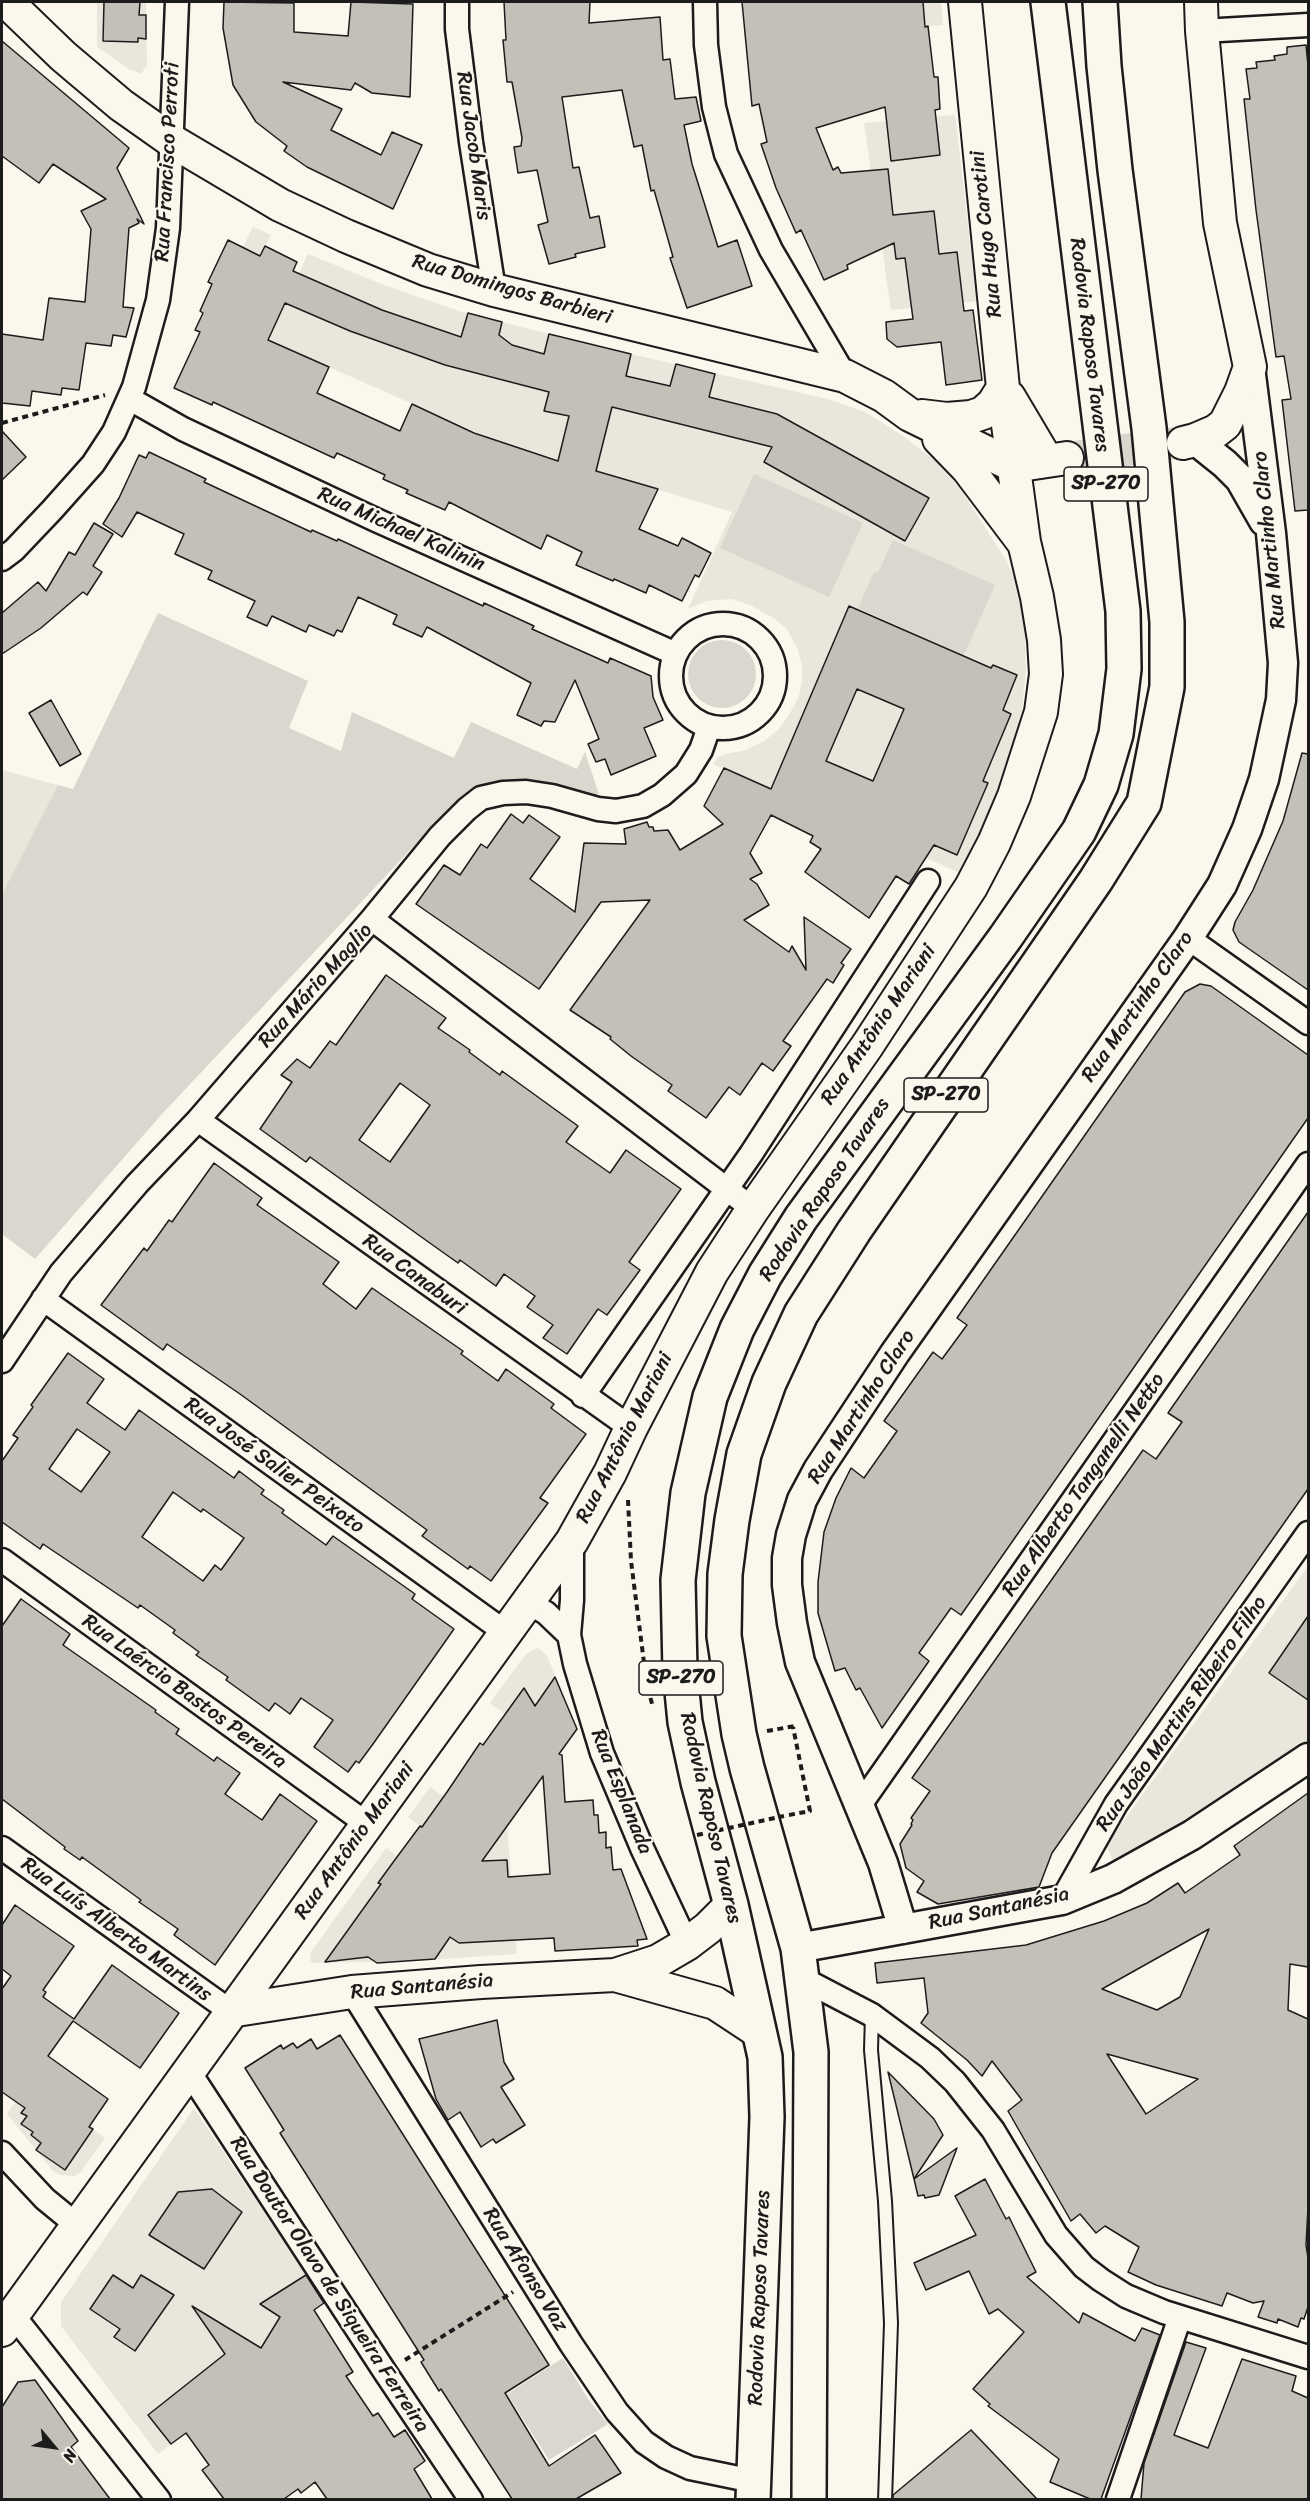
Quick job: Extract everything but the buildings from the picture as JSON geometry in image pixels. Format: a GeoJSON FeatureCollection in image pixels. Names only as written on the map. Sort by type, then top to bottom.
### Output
{"type":"FeatureCollection","features":[{"type":"Feature","properties":{"kind":"highway","name":"Rodovia Raposo Tavares"},"geometry":{"type":"LineString","coordinates":[[753,2490],[767,2117],[765,2057],[731,1905],[689,1745],[680,1671],[678,1580],[688,1493],[710,1397],[737,1329],[765,1275],[801,1218],[1005,938],[1079,831],[1101,785],[1116,734],[1124,669],[1123,611],[1048,2]]}},
{"type":"Feature","properties":{"kind":"highway","name":"SP-270"},"geometry":{"type":"LineString","coordinates":[[809,2499],[811,2052],[801,1964],[747,1768],[724,1636],[725,1574],[744,1454],[769,1383],[807,1305],[912,1144],[1096,880],[1144,803],[1167,687],[1167,622],[1149,428],[1114,159],[1100,2]]}},
{"type":"Feature","properties":{"kind":"main road","name":"Rua Domingos Barbieri"},"geometry":{"type":"LineString","coordinates":[[7,2],[63,56],[122,105],[171,141],[280,205],[346,236],[428,270],[494,290],[845,376],[884,396],[910,415],[1014,466]]}},
{"type":"Feature","properties":{"kind":"main road","name":"Rua Hugo Carotini"},"geometry":{"type":"LineString","coordinates":[[965,2],[1003,388],[1014,466]]}},
{"type":"Feature","properties":{"kind":"main road","name":"Rua Martinho Claro"},"geometry":{"type":"LineString","coordinates":[[1201,16],[1220,223],[1250,367]]}},
{"type":"Feature","properties":{"kind":"main road"},"geometry":{"type":"LineString","coordinates":[[1189,441],[1216,431],[1225,424],[1250,367]]}},
{"type":"Feature","properties":{"kind":"main road"},"geometry":{"type":"LineString","coordinates":[[910,415],[947,419],[971,417],[983,413],[993,404],[1003,388],[1057,460]]}},
{"type":"Feature","properties":{"kind":"main road"},"geometry":{"type":"LineString","coordinates":[[910,415],[953,452],[1024,542]]}},
{"type":"Feature","properties":{"kind":"main road"},"geometry":{"type":"LineString","coordinates":[[1014,466],[1057,460]]}},
{"type":"Feature","properties":{"kind":"main road"},"geometry":{"type":"LineString","coordinates":[[1024,542],[1031,501],[1057,460]]}},
{"type":"Feature","properties":{"kind":"main road","name":"Rua Antônio Mariani"},"geometry":{"type":"LineString","coordinates":[[7,2322],[572,1541],[610,1473],[712,1272],[753,1209],[867,1046],[971,887],[994,843],[1014,796],[1041,712],[1047,674],[1044,640],[1024,542],[1014,466]]}},
{"type":"Feature","properties":{"kind":"main road","name":"Rua Santanésia"},"geometry":{"type":"LineString","coordinates":[[230,2011],[352,1992],[615,1975],[658,1961],[687,1944],[708,1928],[731,1905]]}},
{"type":"Feature","properties":{"kind":"main road","name":"Rua Santanésia"},"geometry":{"type":"LineString","coordinates":[[615,1975],[715,2003],[759,2032]]}},
{"type":"Feature","properties":{"kind":"street","name":"Rua Francisco Perroti"},"geometry":{"type":"LineString","coordinates":[[2,559],[14,550],[93,464],[114,432],[132,393],[158,300],[168,228],[177,2]]}},
{"type":"Feature","properties":{"kind":"street","name":"Rua Jacob Maris"},"geometry":{"type":"LineString","coordinates":[[457,2],[457,29],[471,142],[494,290]]}},
{"type":"Feature","properties":{"kind":"street"},"geometry":{"type":"LineString","coordinates":[[705,2],[706,45],[714,107],[726,154],[771,250],[845,376]]}},
{"type":"Feature","properties":{"kind":"street"},"geometry":{"type":"LineString","coordinates":[[1201,16],[1308,25]]}},
{"type":"Feature","properties":{"kind":"street","name":"Rua Martinho Claro"},"geometry":{"type":"LineString","coordinates":[[903,1929],[883,1863],[804,1672],[792,1623],[787,1558],[791,1535],[802,1500],[818,1470],[896,1353],[1188,938],[1221,885],[1247,829],[1264,779],[1281,700],[1283,663],[1271,533],[1250,367]]}},
{"type":"Feature","properties":{"kind":"street","name":"Rua Michael Kalinin"},"geometry":{"type":"LineString","coordinates":[[132,393],[183,429],[366,515],[676,654]]}},
{"type":"Feature","properties":{"kind":"street"},"geometry":{"type":"LineString","coordinates":[[1189,441],[1225,464],[1240,479],[1271,533]]}},
{"type":"Feature","properties":{"kind":"street"},"geometry":{"type":"LineString","coordinates":[[719,624],[737,626],[753,634],[766,646],[774,663],[775,681],[770,699],[760,714],[745,724],[728,729],[709,727],[693,719],[680,706],[672,690],[671,672],[676,654],[686,639],[702,629],[719,624]]}},
{"type":"Feature","properties":{"kind":"street"},"geometry":{"type":"LineString","coordinates":[[372,919],[440,836],[467,808],[481,798],[494,794],[526,792],[552,796],[597,809],[616,811],[643,806],[662,795],[686,774],[701,750],[709,727]]}},
{"type":"Feature","properties":{"kind":"street","name":"Rua Antônio Mariani"},"geometry":{"type":"LineString","coordinates":[[583,1396],[727,1189],[928,881]]}},
{"type":"Feature","properties":{"kind":"street","name":"Rua Mário Maglio"},"geometry":{"type":"LineString","coordinates":[[2,1361],[61,1273],[129,1193],[198,1120],[372,919],[753,1209]]}},
{"type":"Feature","properties":{"kind":"street"},"geometry":{"type":"LineString","coordinates":[[1188,938],[1308,1023]]}},
{"type":"Feature","properties":{"kind":"street","name":"Rua Canaburi"},"geometry":{"type":"LineString","coordinates":[[198,1120],[631,1428]]}},
{"type":"Feature","properties":{"kind":"street","name":"Rua Alberto Tanganelli Netto"},"geometry":{"type":"LineString","coordinates":[[860,1805],[1308,1164]]}},
{"type":"Feature","properties":{"kind":"street","name":"Rua José Salier Peixoto"},"geometry":{"type":"LineString","coordinates":[[44,1299],[505,1632]]}},
{"type":"Feature","properties":{"kind":"street","name":"Rua João Martins Ribeiro Filho"},"geometry":{"type":"LineString","coordinates":[[1062,1900],[1116,1804],[1308,1533]]}},
{"type":"Feature","properties":{"kind":"street","name":"Rua Esplanada"},"geometry":{"type":"LineString","coordinates":[[572,1541],[572,1600],[569,1635],[575,1664],[602,1753],[642,1848],[687,1944]]}},
{"type":"Feature","properties":{"kind":"street","name":"Rua Laércio Bastos Pereira"},"geometry":{"type":"LineString","coordinates":[[2,1560],[367,1824]]}},
{"type":"Feature","properties":{"kind":"street"},"geometry":{"type":"LineString","coordinates":[[528,1602],[546,1613],[569,1635]]}},
{"type":"Feature","properties":{"kind":"street","name":"Rua Santanésia"},"geometry":{"type":"LineString","coordinates":[[801,1964],[903,1929],[979,1917],[1062,1900],[1113,1879],[1192,1835],[1308,1758]]}},
{"type":"Feature","properties":{"kind":"street","name":"Rua Luís Alberto Martins"},"geometry":{"type":"LineString","coordinates":[[2,1848],[230,2011]]}},
{"type":"Feature","properties":{"kind":"street"},"geometry":{"type":"LineString","coordinates":[[801,1964],[930,2058],[955,2082],[993,2130],[1056,2235],[1084,2267],[1126,2296],[1180,2317],[1308,2357]]}},
{"type":"Feature","properties":{"kind":"street","name":"Rua Afonso Vaz"},"geometry":{"type":"LineString","coordinates":[[352,1992],[603,2393],[644,2442],[666,2457],[753,2490]]}},
{"type":"Feature","properties":{"kind":"street","name":"Rua Doutor Olavo de Siqueira Ferreira"},"geometry":{"type":"LineString","coordinates":[[188,2070],[385,2372],[471,2499]]}},
{"type":"Feature","properties":{"kind":"street"},"geometry":{"type":"LineString","coordinates":[[2,2153],[45,2199],[78,2226]]}},
{"type":"Feature","properties":{"kind":"street"},"geometry":{"type":"LineString","coordinates":[[1118,2499],[1180,2317]]}},
{"type":"Feature","properties":{"kind":"street"},"geometry":{"type":"LineString","coordinates":[[7,2322],[159,2499]]}},
{"type":"Feature","properties":{"kind":"lane"},"geometry":{"type":"LineString","coordinates":[[872,2015],[871,2050],[885,2201],[891,2324],[885,2499]]}},
{"type":"Feature","properties":{"kind":"path"},"geometry":{"type":"LineString","coordinates":[[2,423],[132,393]]}},
{"type":"Feature","properties":{"kind":"path"},"geometry":{"type":"LineString","coordinates":[[610,1473],[628,1494],[632,1561],[646,1686],[656,1718]]}},
{"type":"Feature","properties":{"kind":"path"},"geometry":{"type":"LineString","coordinates":[[697,1835],[810,1811],[793,1727]]}},
{"type":"Feature","properties":{"kind":"path"},"geometry":{"type":"LineString","coordinates":[[385,2372],[531,2281]]}},
{"type":"Feature","properties":{"kind":"shaded area"},"geometry":{"type":"Polygon","coordinates":[[[97,2],[146,2],[147,65],[141,74],[129,69],[97,47],[97,2]]]}},
{"type":"Feature","properties":{"kind":"shaded area"},"geometry":{"type":"Polygon","coordinates":[[[846,2],[941,2],[943,25],[850,33],[846,2]]]}},
{"type":"Feature","properties":{"kind":"shaded area"},"geometry":{"type":"Polygon","coordinates":[[[955,115],[977,301],[891,310],[864,123],[955,115]]]}},
{"type":"Feature","properties":{"kind":"shaded area"},"geometry":{"type":"Polygon","coordinates":[[[253,227],[271,235],[245,285],[228,276],[253,227]]]}},
{"type":"Feature","properties":{"kind":"shaded area"},"geometry":{"type":"Polygon","coordinates":[[[308,254],[384,285],[462,312],[828,399],[865,412],[903,436],[934,460],[959,487],[1006,560],[1015,579],[1025,631],[1026,669],[1022,708],[1009,759],[976,841],[960,873],[713,764],[718,757],[743,751],[764,741],[778,730],[799,696],[802,680],[802,665],[797,648],[787,629],[775,619],[752,606],[732,599],[706,601],[688,609],[732,512],[494,440],[268,340],[308,254]]]}},
{"type":"Feature","properties":{"kind":"shaded area"},"geometry":{"type":"Polygon","coordinates":[[[754,474],[863,523],[829,597],[720,548],[754,474]]]}},
{"type":"Feature","properties":{"kind":"shaded area"},"geometry":{"type":"Polygon","coordinates":[[[893,540],[995,585],[964,655],[858,608],[874,572],[878,573],[893,540]]]}},
{"type":"Feature","properties":{"kind":"shaded area"},"geometry":{"type":"Polygon","coordinates":[[[158,613],[308,681],[289,728],[341,751],[352,712],[454,758],[471,722],[577,769],[585,752],[599,794],[589,795],[526,783],[483,787],[444,814],[162,1114],[35,1259],[2,1234],[2,894],[58,785],[73,789],[158,613]]]}},
{"type":"Feature","properties":{"kind":"shaded area"},"geometry":{"type":"Polygon","coordinates":[[[722,640],[735,643],[746,650],[753,661],[756,674],[753,687],[746,698],[735,705],[722,708],[709,705],[698,698],[691,687],[688,674],[691,661],[698,650],[709,643],[722,640]]]}},
{"type":"Feature","properties":{"kind":"shaded area"},"geometry":{"type":"Polygon","coordinates":[[[2,770],[58,785],[2,894],[2,770]]]}},
{"type":"Feature","properties":{"kind":"shaded area"},"geometry":{"type":"Polygon","coordinates":[[[1308,1566],[1308,1741],[1159,1839],[1113,1861],[1106,1845],[1308,1566]]]}},
{"type":"Feature","properties":{"kind":"shaded area"},"geometry":{"type":"Polygon","coordinates":[[[536,1648],[547,1656],[577,1729],[559,1754],[490,1703],[525,1655],[536,1648]]]}},
{"type":"Feature","properties":{"kind":"shaded area"},"geometry":{"type":"Polygon","coordinates":[[[430,1787],[499,1836],[507,1826],[517,1954],[410,1961],[313,1963],[310,1960],[311,1952],[386,1848],[455,1898],[477,1867],[408,1817],[430,1787]]]}},
{"type":"Feature","properties":{"kind":"shaded area"},"geometry":{"type":"Polygon","coordinates":[[[28,2084],[105,2138],[81,2172],[74,2176],[60,2175],[53,2171],[7,2114],[28,2084]]]}},
{"type":"Feature","properties":{"kind":"shaded area"},"geometry":{"type":"Polygon","coordinates":[[[194,2108],[325,2303],[233,2364],[186,2433],[158,2454],[61,2326],[61,2302],[194,2108]]]}},
{"type":"Feature","properties":{"kind":"shaded area"},"geometry":{"type":"Polygon","coordinates":[[[563,2358],[588,2399],[608,2424],[549,2460],[507,2394],[563,2358]]]}},
{"type":"Feature","properties":{"kind":"tunnel"},"geometry":{"type":"LineString","coordinates":[[1067,458],[1176,443]]}}]}
